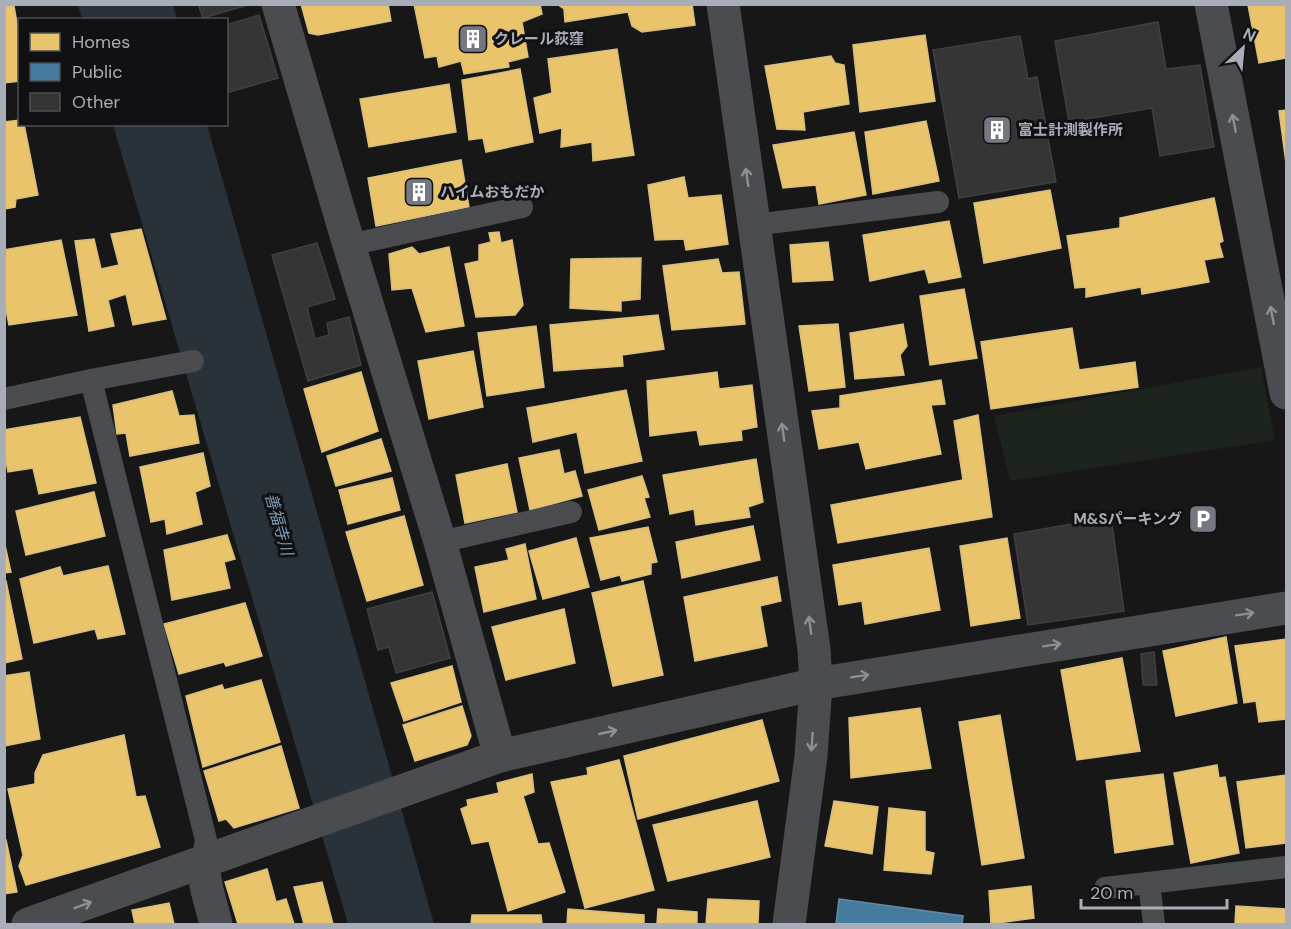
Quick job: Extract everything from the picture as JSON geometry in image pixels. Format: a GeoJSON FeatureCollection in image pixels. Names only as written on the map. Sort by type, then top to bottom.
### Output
{"type":"FeatureCollection","features":[{"type":"Feature","properties":{"kind":"street"},"geometry":{"type":"LineString","coordinates":[[278,4],[440,542],[500,756]]}},
{"type":"Feature","properties":{"kind":"street"},"geometry":{"type":"LineString","coordinates":[[723,4],[814,649],[816,684],[811,756],[789,924]]}},
{"type":"Feature","properties":{"kind":"street"},"geometry":{"type":"LineString","coordinates":[[1211,4],[1287,393]]}},
{"type":"Feature","properties":{"kind":"street"},"geometry":{"type":"LineString","coordinates":[[28,924],[500,756],[816,684],[1287,608]]}},
{"type":"Feature","properties":{"kind":"street"},"geometry":{"type":"LineString","coordinates":[[202,862],[216,924]]}},
{"type":"Feature","properties":{"kind":"lane"},"geometry":{"type":"LineString","coordinates":[[754,225],[938,202]]}},
{"type":"Feature","properties":{"kind":"lane"},"geometry":{"type":"LineString","coordinates":[[349,245],[522,207]]}},
{"type":"Feature","properties":{"kind":"lane"},"geometry":{"type":"LineString","coordinates":[[4,399],[193,361]]}},
{"type":"Feature","properties":{"kind":"lane"},"geometry":{"type":"LineString","coordinates":[[91,380],[206,840],[202,862]]}},
{"type":"Feature","properties":{"kind":"lane"},"geometry":{"type":"LineString","coordinates":[[440,542],[571,512]]}},
{"type":"Feature","properties":{"kind":"lane"},"geometry":{"type":"LineString","coordinates":[[1105,888],[1287,867]]}},
{"type":"Feature","properties":{"kind":"lane"},"geometry":{"type":"LineString","coordinates":[[1149,883],[1154,924]]}},
{"type":"Feature","properties":{"kind":"shaded area"},"geometry":{"type":"Polygon","coordinates":[[[1261,367],[1275,440],[1010,481],[994,416],[1261,367]]]}},
{"type":"Feature","properties":{"kind":"water"},"geometry":{"type":"Polygon","coordinates":[[[78,5],[173,5],[177,18],[82,18],[78,5]]]}},
{"type":"Feature","properties":{"kind":"water","name":"善福寺川"},"geometry":{"type":"Polygon","coordinates":[[[113,126],[207,126],[434,924],[348,924],[113,126]]]}},
{"type":"Feature","properties":{"kind":"building: Homes"},"geometry":{"type":"Polygon","coordinates":[[[301,4],[388,4],[391,21],[318,35],[309,33],[301,4]]]}},
{"type":"Feature","properties":{"kind":"building: Homes","name":"クレール荻窪"},"geometry":{"type":"Polygon","coordinates":[[[414,4],[540,4],[542,14],[522,22],[528,57],[508,62],[509,67],[464,74],[461,61],[439,67],[437,56],[425,58],[414,4]]]}},
{"type":"Feature","properties":{"kind":"building: Homes"},"geometry":{"type":"Polygon","coordinates":[[[557,4],[692,4],[695,25],[642,32],[632,26],[628,12],[565,22],[564,9],[557,4]]]}},
{"type":"Feature","properties":{"kind":"building: Homes"},"geometry":{"type":"Polygon","coordinates":[[[1286,4],[1286,58],[1259,63],[1248,5],[1286,4]]]}},
{"type":"Feature","properties":{"kind":"building: Homes"},"geometry":{"type":"Polygon","coordinates":[[[14,6],[18,29],[18,81],[4,83],[4,7],[14,6]]]}},
{"type":"Feature","properties":{"kind":"building: Homes"},"geometry":{"type":"Polygon","coordinates":[[[925,35],[935,101],[860,112],[853,45],[925,35]]]}},
{"type":"Feature","properties":{"kind":"building: Homes"},"geometry":{"type":"Polygon","coordinates":[[[617,49],[634,155],[593,161],[592,142],[561,147],[562,128],[540,133],[534,98],[552,93],[548,59],[617,49]]]}},
{"type":"Feature","properties":{"kind":"building: Homes"},"geometry":{"type":"Polygon","coordinates":[[[831,56],[835,63],[844,65],[849,104],[803,112],[805,130],[777,129],[765,66],[831,56]]]}},
{"type":"Feature","properties":{"kind":"building: Homes"},"geometry":{"type":"Polygon","coordinates":[[[520,69],[533,142],[486,152],[483,138],[469,140],[462,80],[520,69]]]}},
{"type":"Feature","properties":{"kind":"building: Homes"},"geometry":{"type":"Polygon","coordinates":[[[449,84],[456,132],[369,147],[360,99],[449,84]]]}},
{"type":"Feature","properties":{"kind":"building: Homes"},"geometry":{"type":"Polygon","coordinates":[[[1286,110],[1286,163],[1279,111],[1286,110]]]}},
{"type":"Feature","properties":{"kind":"building: Homes"},"geometry":{"type":"Polygon","coordinates":[[[18,120],[18,126],[24,126],[38,195],[16,199],[15,207],[4,209],[4,122],[18,120]]]}},
{"type":"Feature","properties":{"kind":"building: Homes"},"geometry":{"type":"Polygon","coordinates":[[[926,121],[939,181],[873,194],[865,132],[926,121]]]}},
{"type":"Feature","properties":{"kind":"building: Homes"},"geometry":{"type":"Polygon","coordinates":[[[854,132],[866,195],[819,204],[816,185],[783,188],[773,145],[854,132]]]}},
{"type":"Feature","properties":{"kind":"building: Homes","name":"ハイムおもだか"},"geometry":{"type":"Polygon","coordinates":[[[461,160],[469,207],[376,226],[368,178],[461,160]]]}},
{"type":"Feature","properties":{"kind":"building: Homes"},"geometry":{"type":"Polygon","coordinates":[[[684,177],[688,198],[721,195],[728,244],[686,250],[684,239],[655,240],[648,185],[684,177]]]}},
{"type":"Feature","properties":{"kind":"building: Homes"},"geometry":{"type":"Polygon","coordinates":[[[1050,190],[1061,248],[984,263],[974,203],[1050,190]]]}},
{"type":"Feature","properties":{"kind":"building: Homes"},"geometry":{"type":"Polygon","coordinates":[[[1214,198],[1223,241],[1219,243],[1223,257],[1204,260],[1209,282],[1142,294],[1141,287],[1086,297],[1086,287],[1075,288],[1067,236],[1120,228],[1120,218],[1214,198]]]}},
{"type":"Feature","properties":{"kind":"building: Homes"},"geometry":{"type":"Polygon","coordinates":[[[949,221],[961,277],[929,283],[925,269],[870,281],[863,235],[949,221]]]}},
{"type":"Feature","properties":{"kind":"building: Homes"},"geometry":{"type":"Polygon","coordinates":[[[141,229],[166,319],[133,325],[126,294],[108,300],[114,326],[89,331],[75,241],[94,239],[101,269],[119,265],[111,234],[141,229]]]}},
{"type":"Feature","properties":{"kind":"building: Homes"},"geometry":{"type":"Polygon","coordinates":[[[499,232],[501,243],[512,240],[523,305],[515,315],[476,317],[465,264],[479,261],[479,245],[491,242],[489,233],[499,232]]]}},
{"type":"Feature","properties":{"kind":"building: Homes"},"geometry":{"type":"Polygon","coordinates":[[[61,240],[77,315],[9,325],[4,300],[4,250],[61,240]]]}},
{"type":"Feature","properties":{"kind":"building: Homes"},"geometry":{"type":"Polygon","coordinates":[[[828,242],[833,280],[793,282],[790,245],[828,242]]]}},
{"type":"Feature","properties":{"kind":"building: Homes"},"geometry":{"type":"Polygon","coordinates":[[[412,247],[419,254],[449,247],[464,326],[426,332],[412,288],[392,290],[389,254],[412,247]]]}},
{"type":"Feature","properties":{"kind":"building: Homes"},"geometry":{"type":"Polygon","coordinates":[[[641,258],[640,299],[621,301],[621,311],[570,308],[571,259],[641,258]]]}},
{"type":"Feature","properties":{"kind":"building: Homes"},"geometry":{"type":"Polygon","coordinates":[[[718,259],[722,273],[739,272],[745,324],[672,330],[663,266],[718,259]]]}},
{"type":"Feature","properties":{"kind":"building: Homes"},"geometry":{"type":"Polygon","coordinates":[[[964,289],[977,358],[930,365],[920,296],[964,289]]]}},
{"type":"Feature","properties":{"kind":"building: Homes"},"geometry":{"type":"Polygon","coordinates":[[[658,315],[664,349],[622,355],[623,366],[554,371],[550,325],[658,315]]]}},
{"type":"Feature","properties":{"kind":"building: Homes"},"geometry":{"type":"Polygon","coordinates":[[[838,324],[845,387],[809,391],[799,326],[838,324]]]}},
{"type":"Feature","properties":{"kind":"building: Homes"},"geometry":{"type":"Polygon","coordinates":[[[903,324],[907,346],[900,355],[904,375],[855,379],[850,333],[903,324]]]}},
{"type":"Feature","properties":{"kind":"building: Homes"},"geometry":{"type":"Polygon","coordinates":[[[536,326],[544,387],[487,396],[478,333],[536,326]]]}},
{"type":"Feature","properties":{"kind":"building: Homes"},"geometry":{"type":"Polygon","coordinates":[[[1072,328],[1079,370],[1135,362],[1138,387],[991,409],[981,342],[1072,328]]]}},
{"type":"Feature","properties":{"kind":"building: Homes"},"geometry":{"type":"Polygon","coordinates":[[[473,351],[483,407],[429,419],[418,361],[473,351]]]}},
{"type":"Feature","properties":{"kind":"building: Homes"},"geometry":{"type":"Polygon","coordinates":[[[361,372],[378,431],[322,452],[304,389],[361,372]]]}},
{"type":"Feature","properties":{"kind":"building: Homes"},"geometry":{"type":"Polygon","coordinates":[[[717,372],[719,389],[752,385],[757,427],[741,430],[742,440],[700,445],[697,430],[650,436],[647,381],[717,372]]]}},
{"type":"Feature","properties":{"kind":"building: Homes"},"geometry":{"type":"Polygon","coordinates":[[[941,380],[945,404],[931,405],[941,454],[866,469],[859,442],[819,449],[812,411],[840,408],[840,396],[941,380]]]}},
{"type":"Feature","properties":{"kind":"building: Homes"},"geometry":{"type":"Polygon","coordinates":[[[626,390],[642,461],[585,473],[577,432],[533,442],[527,408],[626,390]]]}},
{"type":"Feature","properties":{"kind":"building: Homes"},"geometry":{"type":"Polygon","coordinates":[[[172,391],[179,416],[194,415],[199,443],[130,456],[126,433],[117,434],[113,405],[172,391]]]}},
{"type":"Feature","properties":{"kind":"building: Homes"},"geometry":{"type":"Polygon","coordinates":[[[978,415],[992,517],[838,543],[831,505],[963,480],[954,421],[978,415]]]}},
{"type":"Feature","properties":{"kind":"building: Homes"},"geometry":{"type":"Polygon","coordinates":[[[80,417],[96,483],[39,494],[33,468],[8,472],[4,450],[4,430],[80,417]]]}},
{"type":"Feature","properties":{"kind":"building: Homes"},"geometry":{"type":"Polygon","coordinates":[[[381,439],[391,471],[336,486],[327,456],[381,439]]]}},
{"type":"Feature","properties":{"kind":"building: Homes"},"geometry":{"type":"Polygon","coordinates":[[[559,450],[564,474],[575,471],[582,496],[530,510],[519,458],[559,450]]]}},
{"type":"Feature","properties":{"kind":"building: Homes"},"geometry":{"type":"Polygon","coordinates":[[[203,453],[210,486],[195,492],[202,524],[167,534],[165,519],[151,522],[140,467],[203,453]]]}},
{"type":"Feature","properties":{"kind":"building: Homes"},"geometry":{"type":"Polygon","coordinates":[[[756,459],[763,502],[748,507],[750,517],[696,525],[694,509],[670,514],[663,475],[756,459]]]}},
{"type":"Feature","properties":{"kind":"building: Homes"},"geometry":{"type":"Polygon","coordinates":[[[507,464],[517,512],[465,523],[456,475],[507,464]]]}},
{"type":"Feature","properties":{"kind":"building: Homes"},"geometry":{"type":"Polygon","coordinates":[[[642,476],[649,497],[644,498],[650,517],[599,530],[588,490],[642,476]]]}},
{"type":"Feature","properties":{"kind":"building: Homes"},"geometry":{"type":"Polygon","coordinates":[[[392,478],[400,510],[348,524],[339,490],[392,478]]]}},
{"type":"Feature","properties":{"kind":"building: Homes"},"geometry":{"type":"Polygon","coordinates":[[[94,492],[105,536],[26,555],[16,511],[94,492]]]}},
{"type":"Feature","properties":{"kind":"building: Homes"},"geometry":{"type":"Polygon","coordinates":[[[404,516],[423,585],[367,601],[346,532],[404,516]]]}},
{"type":"Feature","properties":{"kind":"building: Homes"},"geometry":{"type":"Polygon","coordinates":[[[753,526],[760,560],[682,578],[676,542],[753,526]]]}},
{"type":"Feature","properties":{"kind":"building: Homes"},"geometry":{"type":"Polygon","coordinates":[[[648,527],[657,562],[651,563],[651,574],[622,581],[620,575],[601,580],[590,538],[648,527]]]}},
{"type":"Feature","properties":{"kind":"building: Homes"},"geometry":{"type":"Polygon","coordinates":[[[227,535],[235,559],[224,562],[230,588],[172,600],[164,550],[227,535]]]}},
{"type":"Feature","properties":{"kind":"building: Homes"},"geometry":{"type":"Polygon","coordinates":[[[576,538],[589,587],[543,599],[529,551],[576,538]]]}},
{"type":"Feature","properties":{"kind":"building: Homes"},"geometry":{"type":"Polygon","coordinates":[[[1007,538],[1020,618],[971,626],[960,546],[1007,538]]]}},
{"type":"Feature","properties":{"kind":"building: Homes"},"geometry":{"type":"Polygon","coordinates":[[[4,541],[11,572],[4,573],[4,541]]]}},
{"type":"Feature","properties":{"kind":"building: Homes"},"geometry":{"type":"Polygon","coordinates":[[[525,544],[536,599],[484,612],[475,567],[509,560],[506,549],[525,544]]]}},
{"type":"Feature","properties":{"kind":"building: Homes"},"geometry":{"type":"Polygon","coordinates":[[[929,548],[940,610],[865,624],[862,601],[839,605],[833,565],[929,548]]]}},
{"type":"Feature","properties":{"kind":"building: Homes"},"geometry":{"type":"Polygon","coordinates":[[[108,566],[125,634],[98,639],[95,629],[34,643],[20,579],[60,567],[63,576],[108,566]]]}},
{"type":"Feature","properties":{"kind":"building: Homes"},"geometry":{"type":"Polygon","coordinates":[[[777,577],[781,601],[760,606],[767,646],[695,661],[684,597],[777,577]]]}},
{"type":"Feature","properties":{"kind":"building: Homes"},"geometry":{"type":"Polygon","coordinates":[[[4,581],[6,581],[22,659],[4,663],[4,581]]]}},
{"type":"Feature","properties":{"kind":"building: Homes"},"geometry":{"type":"Polygon","coordinates":[[[643,581],[663,675],[613,686],[592,593],[643,581]]]}},
{"type":"Feature","properties":{"kind":"building: Homes"},"geometry":{"type":"Polygon","coordinates":[[[245,603],[262,656],[226,666],[224,662],[179,674],[164,624],[245,603]]]}},
{"type":"Feature","properties":{"kind":"building: Homes"},"geometry":{"type":"Polygon","coordinates":[[[564,609],[575,663],[506,680],[492,627],[564,609]]]}},
{"type":"Feature","properties":{"kind":"building: Homes"},"geometry":{"type":"Polygon","coordinates":[[[1226,637],[1237,703],[1176,716],[1163,651],[1226,637]]]}},
{"type":"Feature","properties":{"kind":"building: Homes"},"geometry":{"type":"Polygon","coordinates":[[[1286,639],[1286,719],[1259,722],[1256,701],[1244,703],[1235,646],[1286,639]]]}},
{"type":"Feature","properties":{"kind":"building: Homes"},"geometry":{"type":"Polygon","coordinates":[[[1122,658],[1140,751],[1077,760],[1061,670],[1122,658]]]}},
{"type":"Feature","properties":{"kind":"building: Homes"},"geometry":{"type":"Polygon","coordinates":[[[452,666],[461,702],[404,721],[391,683],[452,666]]]}},
{"type":"Feature","properties":{"kind":"building: Homes"},"geometry":{"type":"Polygon","coordinates":[[[29,672],[40,739],[4,746],[4,676],[29,672]]]}},
{"type":"Feature","properties":{"kind":"building: Homes"},"geometry":{"type":"Polygon","coordinates":[[[261,680],[280,742],[203,767],[186,696],[222,685],[224,690],[261,680]]]}},
{"type":"Feature","properties":{"kind":"building: Homes"},"geometry":{"type":"Polygon","coordinates":[[[462,706],[471,736],[467,745],[415,761],[403,725],[462,706]]]}},
{"type":"Feature","properties":{"kind":"building: Homes"},"geometry":{"type":"Polygon","coordinates":[[[920,708],[931,768],[851,778],[849,718],[920,708]]]}},
{"type":"Feature","properties":{"kind":"building: Homes"},"geometry":{"type":"Polygon","coordinates":[[[1000,715],[1024,858],[982,865],[959,722],[1000,715]]]}},
{"type":"Feature","properties":{"kind":"building: Homes"},"geometry":{"type":"Polygon","coordinates":[[[762,720],[779,781],[638,819],[624,756],[762,720]]]}},
{"type":"Feature","properties":{"kind":"building: Homes"},"geometry":{"type":"Polygon","coordinates":[[[124,735],[136,797],[145,796],[160,847],[26,885],[19,866],[23,855],[8,789],[35,784],[35,773],[43,755],[124,735]]]}},
{"type":"Feature","properties":{"kind":"building: Homes"},"geometry":{"type":"Polygon","coordinates":[[[281,746],[299,808],[234,828],[226,819],[219,821],[204,771],[281,746]]]}},
{"type":"Feature","properties":{"kind":"building: Homes"},"geometry":{"type":"Polygon","coordinates":[[[619,760],[654,890],[585,908],[551,782],[588,775],[587,768],[619,760]]]}},
{"type":"Feature","properties":{"kind":"building: Homes"},"geometry":{"type":"Polygon","coordinates":[[[1217,765],[1219,778],[1225,777],[1239,853],[1191,863],[1174,773],[1217,765]]]}},
{"type":"Feature","properties":{"kind":"building: Homes"},"geometry":{"type":"Polygon","coordinates":[[[532,774],[534,792],[523,796],[538,844],[549,843],[565,892],[508,911],[489,841],[472,844],[461,809],[468,806],[467,800],[499,793],[497,783],[532,774]]]}},
{"type":"Feature","properties":{"kind":"building: Homes"},"geometry":{"type":"Polygon","coordinates":[[[1163,774],[1173,844],[1115,853],[1106,781],[1163,774]]]}},
{"type":"Feature","properties":{"kind":"building: Homes"},"geometry":{"type":"Polygon","coordinates":[[[1286,775],[1286,843],[1246,848],[1237,782],[1286,775]]]}},
{"type":"Feature","properties":{"kind":"building: Homes"},"geometry":{"type":"Polygon","coordinates":[[[757,801],[770,857],[668,881],[653,825],[757,801]]]}},
{"type":"Feature","properties":{"kind":"building: Homes"},"geometry":{"type":"Polygon","coordinates":[[[834,801],[878,807],[872,854],[825,846],[834,801]]]}},
{"type":"Feature","properties":{"kind":"building: Homes"},"geometry":{"type":"Polygon","coordinates":[[[889,808],[925,812],[925,851],[934,853],[931,874],[884,870],[889,808]]]}},
{"type":"Feature","properties":{"kind":"building: Homes"},"geometry":{"type":"Polygon","coordinates":[[[6,840],[17,892],[4,894],[4,841],[6,840]]]}},
{"type":"Feature","properties":{"kind":"building: Homes"},"geometry":{"type":"Polygon","coordinates":[[[267,869],[276,902],[286,899],[294,924],[238,924],[225,882],[267,869]]]}},
{"type":"Feature","properties":{"kind":"building: Homes"},"geometry":{"type":"Polygon","coordinates":[[[322,882],[333,924],[304,924],[294,887],[322,882]]]}},
{"type":"Feature","properties":{"kind":"building: Homes"},"geometry":{"type":"Polygon","coordinates":[[[1031,886],[1034,918],[991,924],[989,891],[1031,886]]]}},
{"type":"Feature","properties":{"kind":"building: Homes"},"geometry":{"type":"Polygon","coordinates":[[[708,899],[759,901],[758,924],[706,924],[708,899]]]}},
{"type":"Feature","properties":{"kind":"building: Homes"},"geometry":{"type":"Polygon","coordinates":[[[169,903],[174,924],[135,924],[132,910],[169,903]]]}},
{"type":"Feature","properties":{"kind":"building: Homes"},"geometry":{"type":"Polygon","coordinates":[[[1236,906],[1286,909],[1286,924],[1235,924],[1236,906]]]}},
{"type":"Feature","properties":{"kind":"building: Homes"},"geometry":{"type":"Polygon","coordinates":[[[568,909],[644,915],[644,924],[567,924],[568,909]]]}},
{"type":"Feature","properties":{"kind":"building: Homes"},"geometry":{"type":"Polygon","coordinates":[[[658,909],[697,912],[697,924],[657,924],[658,909]]]}},
{"type":"Feature","properties":{"kind":"building: Homes"},"geometry":{"type":"Polygon","coordinates":[[[472,915],[541,915],[542,924],[471,924],[472,915]]]}},
{"type":"Feature","properties":{"kind":"building: Public"},"geometry":{"type":"Polygon","coordinates":[[[839,899],[963,916],[962,924],[836,924],[839,899]]]}},
{"type":"Feature","properties":{"kind":"building: Other"},"geometry":{"type":"Polygon","coordinates":[[[198,4],[251,4],[203,18],[198,4]]]}},
{"type":"Feature","properties":{"kind":"building: Other"},"geometry":{"type":"Polygon","coordinates":[[[259,15],[278,78],[228,92],[228,24],[259,15]]]}},
{"type":"Feature","properties":{"kind":"building: Other"},"geometry":{"type":"Polygon","coordinates":[[[1158,22],[1166,69],[1200,65],[1214,147],[1160,156],[1152,108],[1069,122],[1055,41],[1158,22]]]}},
{"type":"Feature","properties":{"kind":"building: Other","name":"富士計測製作所"},"geometry":{"type":"Polygon","coordinates":[[[1020,36],[1028,79],[1037,77],[1056,182],[959,198],[933,50],[1020,36]]]}},
{"type":"Feature","properties":{"kind":"building: Other"},"geometry":{"type":"Polygon","coordinates":[[[317,243],[335,299],[307,307],[315,339],[329,335],[327,323],[349,317],[361,365],[308,381],[272,255],[317,243]]]}},
{"type":"Feature","properties":{"kind":"building: Other"},"geometry":{"type":"Polygon","coordinates":[[[1111,517],[1124,611],[1028,625],[1014,534],[1111,517]]]}},
{"type":"Feature","properties":{"kind":"building: Other"},"geometry":{"type":"Polygon","coordinates":[[[432,592],[450,658],[396,673],[389,647],[378,650],[367,609],[432,592]]]}},
{"type":"Feature","properties":{"kind":"building: Other"},"geometry":{"type":"Polygon","coordinates":[[[1154,652],[1157,685],[1143,685],[1141,654],[1154,652]]]}},
{"type":"Feature","properties":{"kind":"place","name":"クレール荻窪"},"geometry":{"type":"Point","coordinates":[473,39]}},
{"type":"Feature","properties":{"kind":"place","name":"富士計測製作所"},"geometry":{"type":"Point","coordinates":[997,130]}},
{"type":"Feature","properties":{"kind":"place","name":"ハイムおもだか"},"geometry":{"type":"Point","coordinates":[419,192]}},
{"type":"Feature","properties":{"kind":"place","name":"M&Sパーキング"},"geometry":{"type":"Point","coordinates":[1203,519]}}]}
